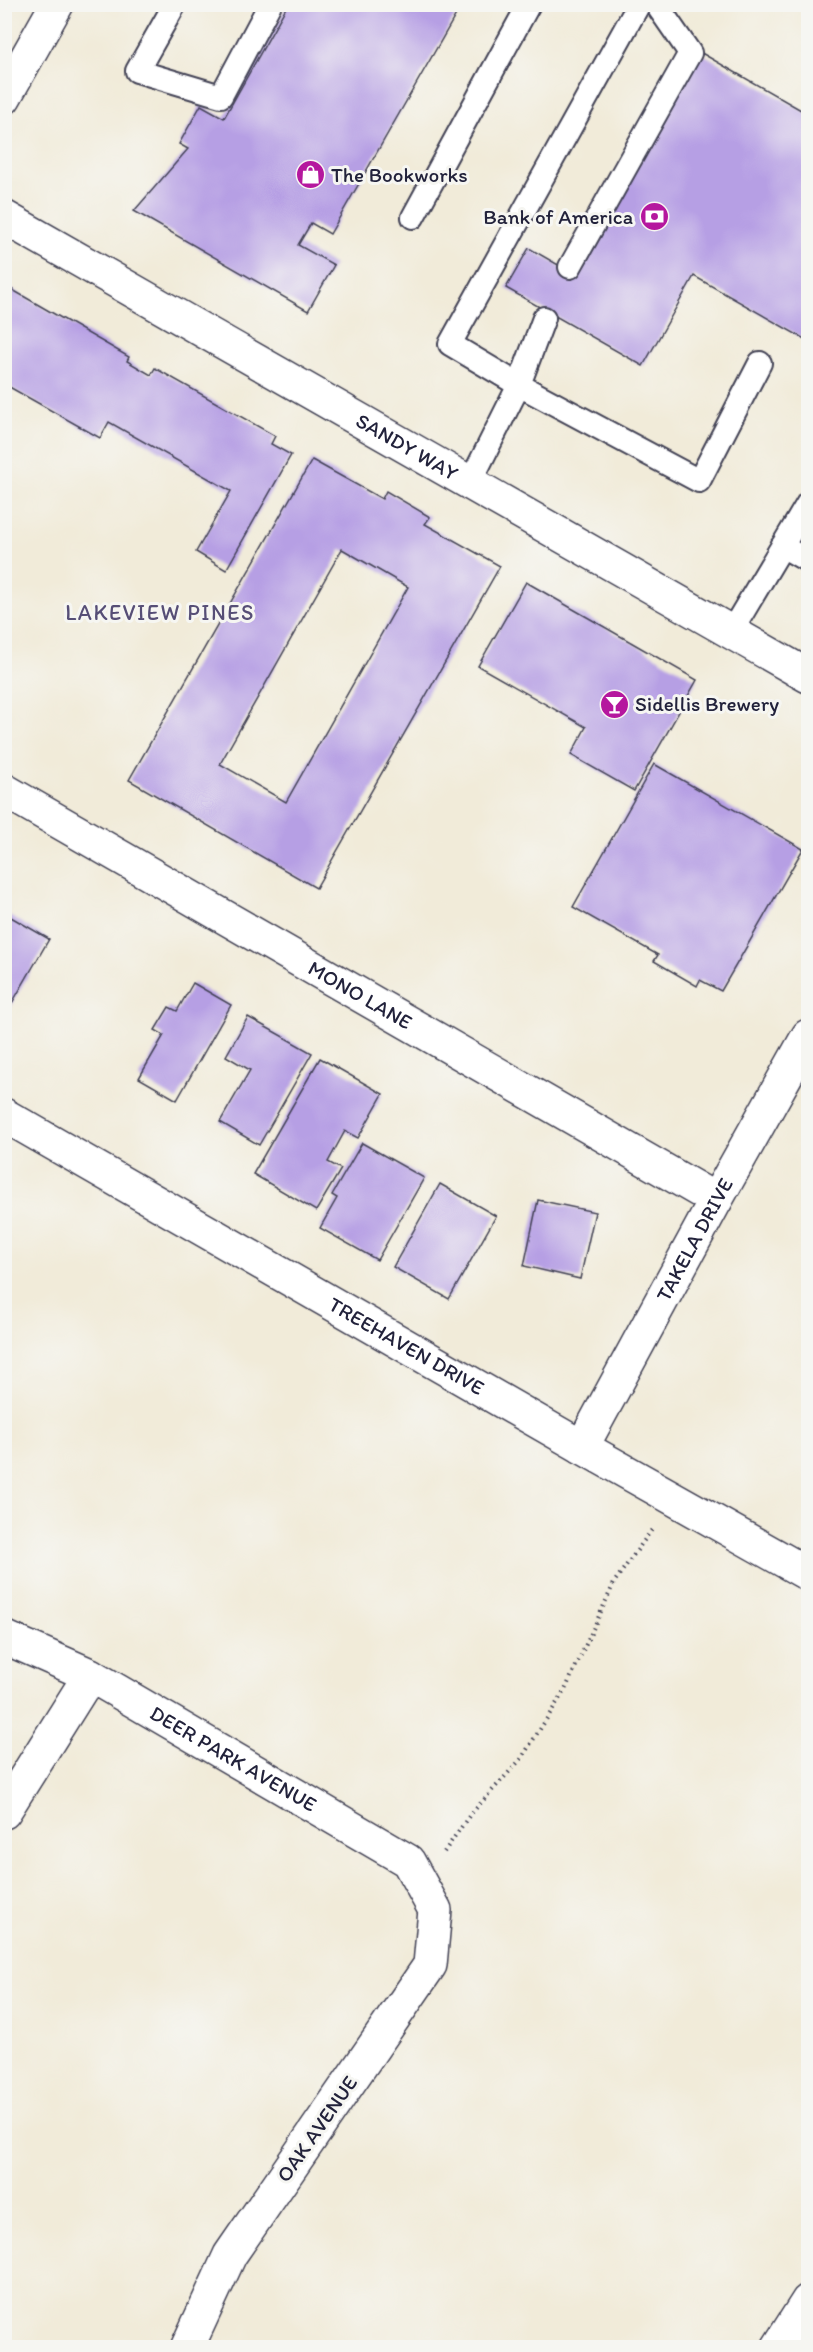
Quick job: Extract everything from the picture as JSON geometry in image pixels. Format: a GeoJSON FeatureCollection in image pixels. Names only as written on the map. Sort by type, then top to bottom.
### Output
{"type":"FeatureCollection","features":[{"type":"Feature","properties":{"kind":"street"},"geometry":{"type":"LineString","coordinates":[[4,98],[57,4]]}},
{"type":"Feature","properties":{"kind":"street","name":"SANDY WAY"},"geometry":{"type":"LineString","coordinates":[[4,217],[808,676]]}},
{"type":"Feature","properties":{"kind":"street","name":"MONO LANE"},"geometry":{"type":"LineString","coordinates":[[4,789],[716,1200]]}},
{"type":"Feature","properties":{"kind":"street","name":"TAKELA DRIVE"},"geometry":{"type":"LineString","coordinates":[[582,1447],[808,1036]]}},
{"type":"Feature","properties":{"kind":"street","name":"TREEHAVEN DRIVE"},"geometry":{"type":"LineString","coordinates":[[4,1115],[808,1574]]}},
{"type":"Feature","properties":{"kind":"street","name":"DEER PARK AVENUE"},"geometry":{"type":"LineString","coordinates":[[4,1637],[90,1675],[408,1861],[428,1898]]}},
{"type":"Feature","properties":{"kind":"street"},"geometry":{"type":"LineString","coordinates":[[4,1812],[90,1675]]}},
{"type":"Feature","properties":{"kind":"street","name":"OAK AVENUE"},"geometry":{"type":"LineString","coordinates":[[187,2348],[230,2255],[430,1965],[428,1898]]}},
{"type":"Feature","properties":{"kind":"street"},"geometry":{"type":"LineString","coordinates":[[778,2348],[808,2301]]}},
{"type":"Feature","properties":{"kind":"lane"},"geometry":{"type":"LineString","coordinates":[[175,4],[137,72],[221,96],[270,4]]}},
{"type":"Feature","properties":{"kind":"lane"},"geometry":{"type":"LineString","coordinates":[[413,217],[529,4]]}},
{"type":"Feature","properties":{"kind":"lane"},"geometry":{"type":"LineString","coordinates":[[639,4],[450,344],[519,385],[699,481],[759,363]]}},
{"type":"Feature","properties":{"kind":"lane"},"geometry":{"type":"LineString","coordinates":[[570,267],[690,53],[656,4]]}},
{"type":"Feature","properties":{"kind":"lane"},"geometry":{"type":"LineString","coordinates":[[470,483],[519,385],[544,318]]}},
{"type":"Feature","properties":{"kind":"lane"},"geometry":{"type":"LineString","coordinates":[[731,632],[808,503]]}},
{"type":"Feature","properties":{"kind":"lane"},"geometry":{"type":"LineString","coordinates":[[782,546],[808,561]]}},
{"type":"Feature","properties":{"kind":"path"},"geometry":{"type":"LineString","coordinates":[[428,1898],[469,1816],[521,1759],[565,1690],[615,1581],[643,1540],[677,1499]]}},
{"type":"Feature","properties":{"kind":"building"},"geometry":{"type":"Polygon","coordinates":[[[288,4],[462,4],[330,234],[311,223],[298,245],[334,265],[308,311],[134,211],[188,149],[179,144],[201,105],[224,118],[288,4]]]}},
{"type":"Feature","properties":{"kind":"building"},"geometry":{"type":"Polygon","coordinates":[[[698,51],[808,114],[808,341],[694,276],[643,366],[506,288],[529,248],[572,273],[698,51]]]}},
{"type":"Feature","properties":{"kind":"building"},"geometry":{"type":"Polygon","coordinates":[[[4,285],[129,357],[127,361],[151,375],[155,368],[275,436],[271,444],[291,455],[226,570],[196,552],[231,491],[109,422],[100,438],[4,384],[4,285]]]}},
{"type":"Feature","properties":{"kind":"building"},"geometry":{"type":"Polygon","coordinates":[[[312,460],[382,499],[386,491],[430,517],[425,524],[500,566],[316,888],[129,780],[312,460]],[[342,549],[220,764],[286,802],[408,587],[342,549]]]}},
{"type":"Feature","properties":{"kind":"building","name":"Sidellis Brewery"},"geometry":{"type":"Polygon","coordinates":[[[526,582],[697,680],[634,791],[571,755],[586,727],[478,666],[526,582]]]}},
{"type":"Feature","properties":{"kind":"building"},"geometry":{"type":"Polygon","coordinates":[[[654,764],[803,849],[721,991],[700,980],[697,986],[654,961],[658,955],[573,907],[654,764]]]}},
{"type":"Feature","properties":{"kind":"building"},"geometry":{"type":"Polygon","coordinates":[[[4,913],[49,939],[4,1017],[4,913]]]}},
{"type":"Feature","properties":{"kind":"building"},"geometry":{"type":"Polygon","coordinates":[[[193,983],[231,1005],[177,1100],[139,1078],[164,1035],[155,1030],[169,1007],[177,1011],[193,983]]]}},
{"type":"Feature","properties":{"kind":"building"},"geometry":{"type":"Polygon","coordinates":[[[248,1017],[312,1053],[259,1145],[220,1122],[250,1070],[226,1056],[248,1017]]]}},
{"type":"Feature","properties":{"kind":"building"},"geometry":{"type":"Polygon","coordinates":[[[320,1058],[383,1094],[358,1138],[345,1131],[328,1162],[341,1169],[316,1211],[253,1174],[320,1058]]]}},
{"type":"Feature","properties":{"kind":"building"},"geometry":{"type":"Polygon","coordinates":[[[362,1143],[424,1178],[377,1260],[320,1228],[337,1198],[332,1195],[362,1143]]]}},
{"type":"Feature","properties":{"kind":"building"},"geometry":{"type":"Polygon","coordinates":[[[440,1184],[496,1216],[449,1299],[393,1267],[440,1184]]]}},
{"type":"Feature","properties":{"kind":"building"},"geometry":{"type":"Polygon","coordinates":[[[538,1200],[595,1212],[580,1279],[524,1266],[538,1200]]]}},
{"type":"Feature","properties":{"kind":"place","name":"The Bookworks"},"geometry":{"type":"Point","coordinates":[310,175]}},
{"type":"Feature","properties":{"kind":"place","name":"Bank of America"},"geometry":{"type":"Point","coordinates":[654,217]}},
{"type":"Feature","properties":{"kind":"place","name":"Sidellis Brewery"},"geometry":{"type":"Point","coordinates":[614,704]}},
{"type":"Feature","properties":{"kind":"district","name":"LAKEVIEW PINES"},"geometry":{"type":"Point","coordinates":[160,612]}}]}
